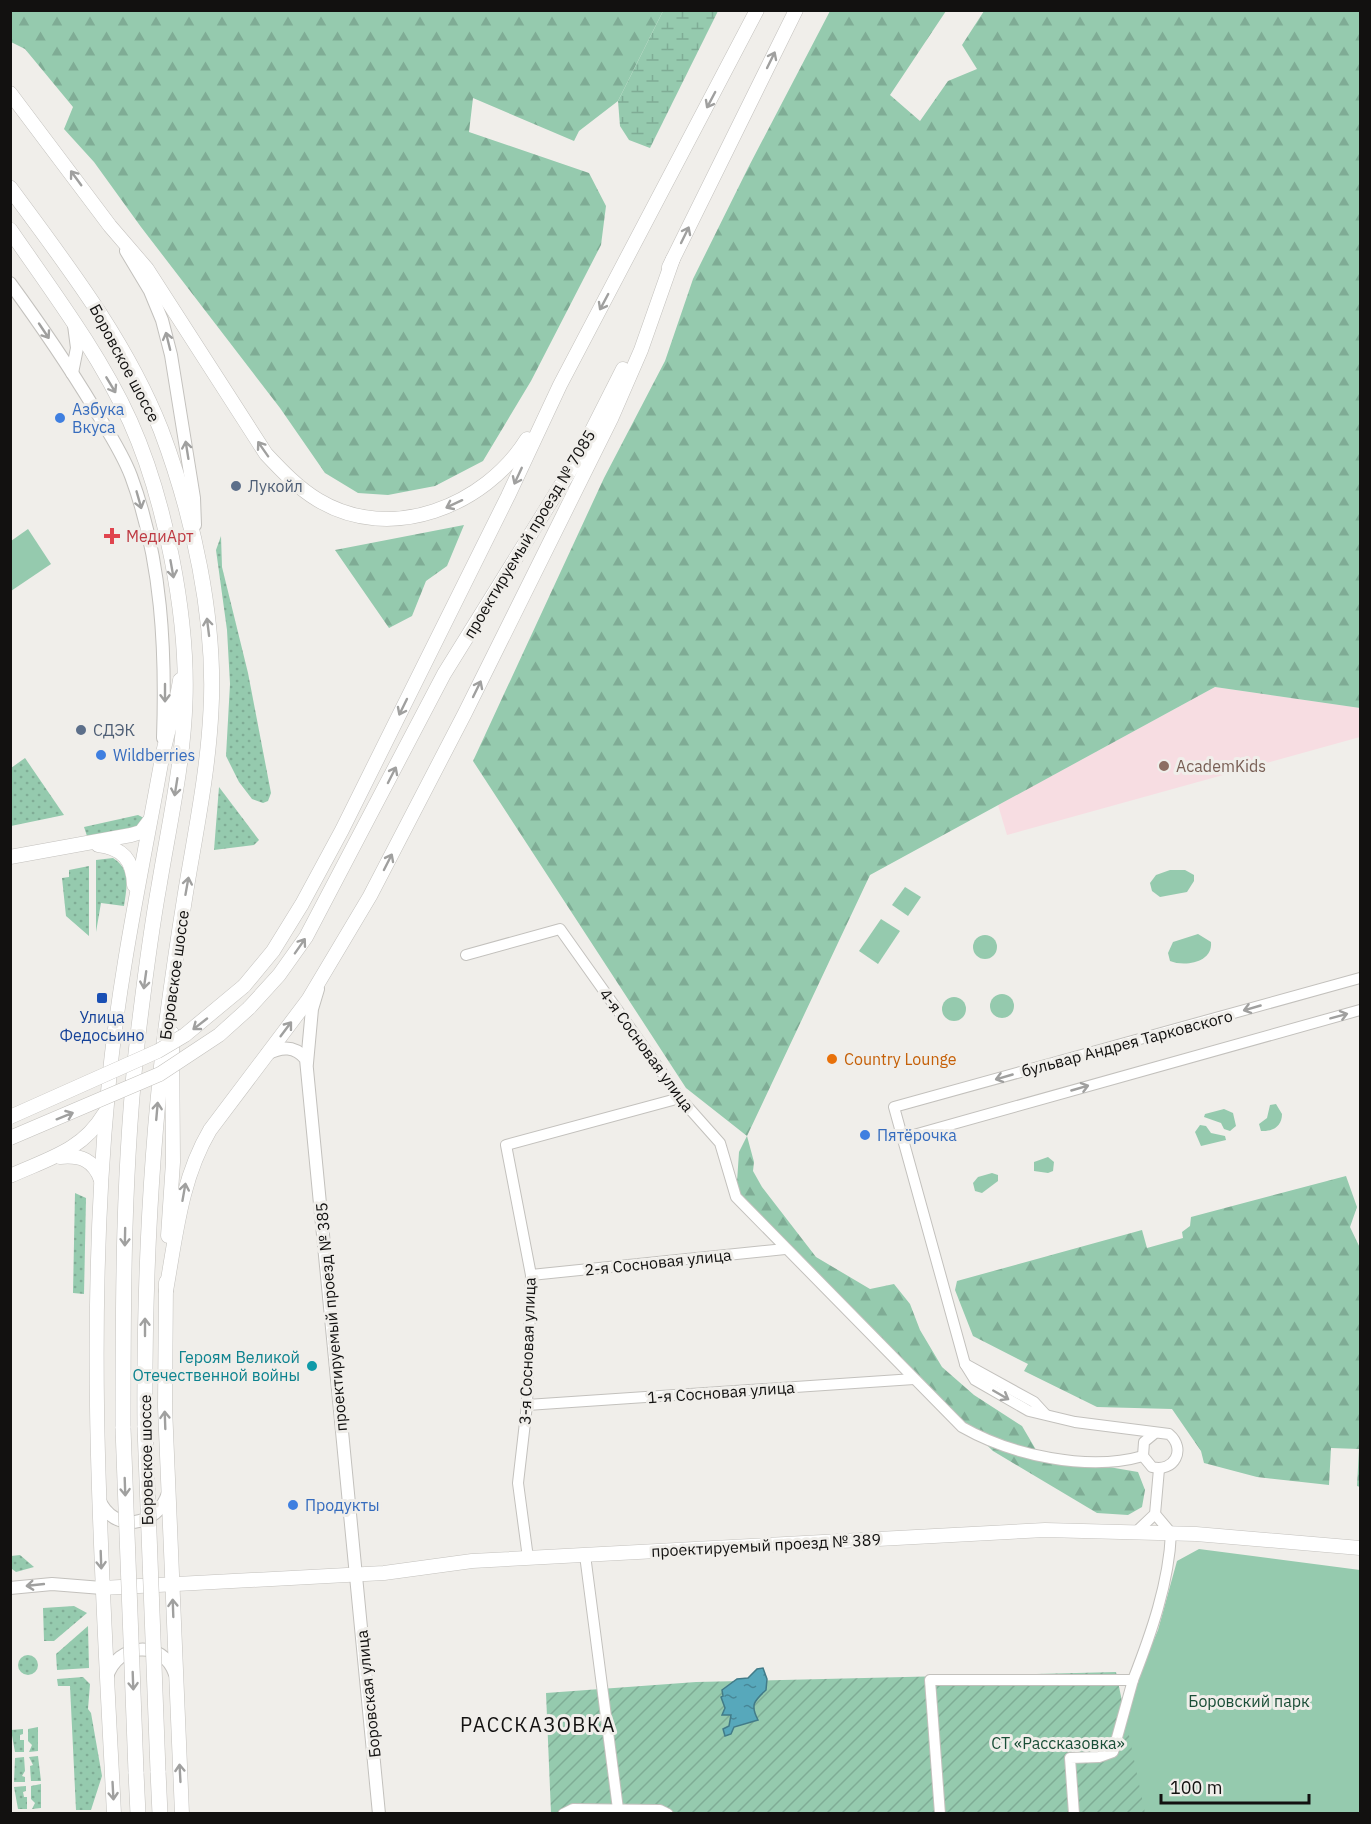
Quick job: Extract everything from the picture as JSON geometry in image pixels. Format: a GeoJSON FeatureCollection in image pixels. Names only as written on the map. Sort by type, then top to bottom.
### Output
{"type":"FeatureCollection","features":[{"type":"Feature","properties":{"kind":"main road","name":"проектируемый проезд № 7085"},"geometry":{"type":"LineString","coordinates":[[10,1117],[158,1051],[185,1035],[244,986],[273,951],[342,830],[508,496],[560,385],[758,10]]}},
{"type":"Feature","properties":{"kind":"main road","name":"проектируемый проезд № 7085"},"geometry":{"type":"LineString","coordinates":[[10,1138],[160,1074],[219,1035],[249,1008],[279,975],[306,937],[444,674],[579,456],[609,400],[673,259],[796,10]]}},
{"type":"Feature","properties":{"kind":"main road"},"geometry":{"type":"LineString","coordinates":[[12,93],[110,226],[147,269],[266,454],[291,480],[320,501],[349,513],[381,518],[414,516],[445,509],[469,497],[496,477],[518,453],[560,385]]}},
{"type":"Feature","properties":{"kind":"main road","name":"Боровское шоссе"},"geometry":{"type":"LineString","coordinates":[[10,188],[99,312],[148,400],[171,461],[195,550],[210,643],[211,706],[204,785],[177,944],[159,1094],[149,1208],[145,1318],[145,1427],[160,1814]]}},
{"type":"Feature","properties":{"kind":"main road","name":"Боровское шоссе"},"geometry":{"type":"LineString","coordinates":[[10,230],[74,324],[118,397],[138,443],[170,554],[184,645],[185,701],[181,753],[150,940],[133,1091],[126,1214],[123,1428],[138,1814]]}},
{"type":"Feature","properties":{"kind":"main road"},"geometry":{"type":"LineString","coordinates":[[166,1291],[186,1180],[196,1153],[210,1130],[325,973],[370,896],[465,713],[611,419],[641,350],[673,259]]}},
{"type":"Feature","properties":{"kind":"main road"},"geometry":{"type":"LineString","coordinates":[[114,1814],[97,1489],[96,1404],[101,1180],[106,1109],[118,1006],[163,756],[177,703],[184,645]]}},
{"type":"Feature","properties":{"kind":"main road"},"geometry":{"type":"LineString","coordinates":[[10,857],[141,832],[146,828],[155,807]]}},
{"type":"Feature","properties":{"kind":"main road"},"geometry":{"type":"LineString","coordinates":[[87,844],[111,848],[129,859],[134,874],[135,903]]}},
{"type":"Feature","properties":{"kind":"main road"},"geometry":{"type":"LineString","coordinates":[[177,944],[171,1051],[173,1162],[166,1291],[165,1407],[182,1814]]}},
{"type":"Feature","properties":{"kind":"main road"},"geometry":{"type":"LineString","coordinates":[[10,1176],[55,1158],[78,1145],[95,1129],[106,1109]]}},
{"type":"Feature","properties":{"kind":"main road"},"geometry":{"type":"LineString","coordinates":[[55,1158],[84,1158],[97,1169],[101,1180]]}},
{"type":"Feature","properties":{"kind":"main road","name":"проектируемый проезд № 389"},"geometry":{"type":"LineString","coordinates":[[102,1588],[355,1574],[528,1558],[1045,1530],[1171,1533],[1360,1548]]}},
{"type":"Feature","properties":{"kind":"street"},"geometry":{"type":"LineString","coordinates":[[110,226],[150,291],[162,320],[171,355],[194,498],[195,550]]}},
{"type":"Feature","properties":{"kind":"street"},"geometry":{"type":"LineString","coordinates":[[10,283],[72,372],[124,459],[138,496],[150,542],[160,599],[165,668],[163,756]]}},
{"type":"Feature","properties":{"kind":"street"},"geometry":{"type":"LineString","coordinates":[[72,372],[77,348],[74,324]]}},
{"type":"Feature","properties":{"kind":"street","name":"4-я Сосновая улица"},"geometry":{"type":"LineString","coordinates":[[466,955],[560,928],[680,1098],[720,1143],[736,1197],[962,1427],[989,1442],[1025,1453],[1121,1462],[1143,1456]]}},
{"type":"Feature","properties":{"kind":"street","name":"проектируемый проезд № 385"},"geometry":{"type":"LineString","coordinates":[[325,973],[312,1009],[307,1062],[355,1574]]}},
{"type":"Feature","properties":{"kind":"street","name":"бульвар Андрея Тарковского"},"geometry":{"type":"LineString","coordinates":[[1360,978],[894,1107],[903,1137],[1360,1010]]}},
{"type":"Feature","properties":{"kind":"street"},"geometry":{"type":"LineString","coordinates":[[267,1054],[277,1049],[294,1049],[307,1062]]}},
{"type":"Feature","properties":{"kind":"street","name":"3-я Сосновая улица"},"geometry":{"type":"LineString","coordinates":[[528,1558],[518,1483],[527,1405],[531,1275],[507,1145],[680,1098]]}},
{"type":"Feature","properties":{"kind":"street"},"geometry":{"type":"LineString","coordinates":[[903,1137],[965,1364],[975,1380],[1029,1411],[1075,1422],[1169,1434],[1174,1439],[1179,1452],[1172,1464],[1159,1469],[1152,1467],[1143,1456],[1144,1442],[1155,1433]]}},
{"type":"Feature","properties":{"kind":"street","name":"2-я Сосновая улица"},"geometry":{"type":"LineString","coordinates":[[531,1275],[785,1249]]}},
{"type":"Feature","properties":{"kind":"street","name":"1-я Сосновая улица"},"geometry":{"type":"LineString","coordinates":[[527,1405],[914,1378]]}},
{"type":"Feature","properties":{"kind":"street"},"geometry":{"type":"LineString","coordinates":[[1136,1532],[1155,1514],[1159,1469]]}},
{"type":"Feature","properties":{"kind":"street"},"geometry":{"type":"LineString","coordinates":[[97,1489],[101,1503],[110,1515],[123,1522],[138,1522],[158,1513],[165,1500],[168,1486]]}},
{"type":"Feature","properties":{"kind":"street"},"geometry":{"type":"LineString","coordinates":[[1074,1814],[1070,1758],[1099,1757],[1113,1752],[1132,1680],[1154,1628],[1170,1550],[1171,1533],[1155,1514]]}},
{"type":"Feature","properties":{"kind":"street"},"geometry":{"type":"LineString","coordinates":[[585,1555],[618,1809]]}},
{"type":"Feature","properties":{"kind":"street","name":"Боровская улица"},"geometry":{"type":"LineString","coordinates":[[355,1574],[379,1814]]}},
{"type":"Feature","properties":{"kind":"street"},"geometry":{"type":"LineString","coordinates":[[10,1588],[52,1584],[102,1588]]}},
{"type":"Feature","properties":{"kind":"street"},"geometry":{"type":"LineString","coordinates":[[106,1680],[117,1659],[136,1649],[151,1650],[164,1657],[176,1675]]}},
{"type":"Feature","properties":{"kind":"street"},"geometry":{"type":"LineString","coordinates":[[940,1814],[930,1680],[1132,1680]]}},
{"type":"Feature","properties":{"kind":"street"},"geometry":{"type":"LineString","coordinates":[[563,1814],[573,1809],[660,1810],[668,1814]]}},
{"type":"Feature","properties":{"kind":"shaded area","name":"AcademKids"},"geometry":{"type":"Polygon","coordinates":[[[1215,687],[1360,708],[1360,737],[1007,835],[998,805],[1215,687]]]}},
{"type":"Feature","properties":{"kind":"green space"},"geometry":{"type":"Polygon","coordinates":[[[11,10],[663,11],[618,101],[579,131],[574,141],[473,98],[469,132],[589,173],[606,206],[601,245],[531,381],[483,461],[435,486],[388,495],[358,493],[325,473],[280,408],[94,162],[64,129],[73,107],[25,49],[11,42],[11,10]]]}},
{"type":"Feature","properties":{"kind":"green space"},"geometry":{"type":"Polygon","coordinates":[[[663,11],[718,11],[650,148],[629,140],[620,126],[618,101],[663,11]]]}},
{"type":"Feature","properties":{"kind":"green space"},"geometry":{"type":"Polygon","coordinates":[[[830,11],[946,11],[890,95],[920,121],[948,81],[977,69],[962,45],[984,11],[1360,11],[1360,708],[1215,687],[870,875],[747,1136],[686,1088],[473,761],[604,478],[665,361],[693,279],[830,11]]]}},
{"type":"Feature","properties":{"kind":"green space"},"geometry":{"type":"Polygon","coordinates":[[[464,525],[447,566],[426,581],[412,616],[389,628],[335,550],[464,525]]]}},
{"type":"Feature","properties":{"kind":"green space"},"geometry":{"type":"Polygon","coordinates":[[[28,529],[51,564],[11,591],[11,541],[28,529]]]}},
{"type":"Feature","properties":{"kind":"green space"},"geometry":{"type":"Polygon","coordinates":[[[221,536],[222,567],[248,673],[271,793],[268,801],[263,803],[252,799],[239,782],[226,756],[230,684],[227,630],[216,550],[221,536]]]}},
{"type":"Feature","properties":{"kind":"green space"},"geometry":{"type":"Polygon","coordinates":[[[25,758],[64,815],[11,826],[11,768],[25,758]]]}},
{"type":"Feature","properties":{"kind":"green space"},"geometry":{"type":"Polygon","coordinates":[[[219,787],[259,840],[254,845],[214,850],[219,787]]]}},
{"type":"Feature","properties":{"kind":"green space"},"geometry":{"type":"Polygon","coordinates":[[[138,815],[144,818],[137,827],[87,836],[84,827],[138,815]]]}},
{"type":"Feature","properties":{"kind":"green space"},"geometry":{"type":"Polygon","coordinates":[[[113,858],[123,867],[125,873],[127,885],[124,906],[101,903],[96,932],[96,860],[113,858]]]}},
{"type":"Feature","properties":{"kind":"green space"},"geometry":{"type":"Polygon","coordinates":[[[89,866],[89,936],[66,916],[62,878],[69,877],[69,870],[89,866]]]}},
{"type":"Feature","properties":{"kind":"green space"},"geometry":{"type":"Polygon","coordinates":[[[1170,870],[1185,870],[1194,875],[1194,881],[1187,892],[1160,897],[1152,891],[1150,883],[1156,875],[1170,870]]]}},
{"type":"Feature","properties":{"kind":"green space"},"geometry":{"type":"Polygon","coordinates":[[[905,887],[921,897],[908,916],[892,905],[905,887]]]}},
{"type":"Feature","properties":{"kind":"green space"},"geometry":{"type":"Polygon","coordinates":[[[881,919],[900,931],[878,964],[859,951],[881,919]]]}},
{"type":"Feature","properties":{"kind":"green space"},"geometry":{"type":"Polygon","coordinates":[[[1198,934],[1211,942],[1210,949],[1203,959],[1183,964],[1170,961],[1168,953],[1173,942],[1198,934]]]}},
{"type":"Feature","properties":{"kind":"green space"},"geometry":{"type":"Polygon","coordinates":[[[985,935],[990,936],[996,942],[996,952],[990,958],[985,959],[980,958],[974,952],[973,947],[974,942],[980,936],[985,935]]]}},
{"type":"Feature","properties":{"kind":"green space"},"geometry":{"type":"Polygon","coordinates":[[[1002,994],[1007,995],[1013,1001],[1013,1011],[1007,1017],[1002,1018],[997,1017],[991,1011],[990,1006],[991,1001],[997,995],[1002,994]]]}},
{"type":"Feature","properties":{"kind":"green space"},"geometry":{"type":"Polygon","coordinates":[[[954,997],[959,998],[965,1004],[965,1014],[959,1020],[954,1021],[949,1020],[943,1014],[942,1009],[943,1004],[949,998],[954,997]]]}},
{"type":"Feature","properties":{"kind":"green space"},"geometry":{"type":"Polygon","coordinates":[[[1276,1104],[1282,1114],[1279,1125],[1273,1129],[1261,1131],[1259,1124],[1267,1118],[1270,1105],[1276,1104]]]}},
{"type":"Feature","properties":{"kind":"green space"},"geometry":{"type":"Polygon","coordinates":[[[1224,1109],[1233,1113],[1236,1126],[1230,1131],[1224,1129],[1221,1123],[1204,1117],[1205,1114],[1224,1109]]]}},
{"type":"Feature","properties":{"kind":"green space"},"geometry":{"type":"Polygon","coordinates":[[[1200,1125],[1206,1126],[1211,1133],[1225,1136],[1226,1140],[1201,1146],[1195,1132],[1200,1125]]]}},
{"type":"Feature","properties":{"kind":"green space"},"geometry":{"type":"Polygon","coordinates":[[[747,1136],[754,1162],[753,1171],[762,1187],[816,1257],[870,1289],[894,1284],[910,1304],[920,1330],[942,1367],[974,1395],[1022,1426],[1039,1455],[1138,1472],[1145,1490],[1142,1507],[1128,1515],[1097,1513],[993,1451],[794,1259],[736,1197],[739,1152],[747,1136]]]}},
{"type":"Feature","properties":{"kind":"green space"},"geometry":{"type":"Polygon","coordinates":[[[1048,1157],[1054,1162],[1053,1171],[1048,1173],[1034,1171],[1034,1162],[1048,1157]]]}},
{"type":"Feature","properties":{"kind":"green space"},"geometry":{"type":"Polygon","coordinates":[[[992,1173],[998,1175],[998,1181],[982,1193],[975,1191],[973,1183],[978,1177],[992,1173]]]}},
{"type":"Feature","properties":{"kind":"green space"},"geometry":{"type":"Polygon","coordinates":[[[1346,1176],[1357,1207],[1350,1227],[1360,1248],[1360,1487],[1357,1486],[1359,1449],[1331,1448],[1329,1485],[1257,1477],[1204,1463],[1201,1451],[1172,1409],[1097,1407],[1024,1371],[1028,1364],[973,1336],[955,1290],[957,1281],[1142,1230],[1147,1248],[1183,1238],[1182,1232],[1190,1226],[1191,1217],[1346,1176]]]}},
{"type":"Feature","properties":{"kind":"green space"},"geometry":{"type":"Polygon","coordinates":[[[75,1193],[86,1198],[84,1294],[73,1293],[75,1193]]]}},
{"type":"Feature","properties":{"kind":"green space","name":"Боровский парк"},"geometry":{"type":"Polygon","coordinates":[[[1199,1549],[1360,1570],[1360,1813],[1132,1813],[1118,1758],[1129,1698],[1158,1630],[1177,1561],[1199,1549]]]}},
{"type":"Feature","properties":{"kind":"green space"},"geometry":{"type":"Polygon","coordinates":[[[20,1555],[34,1567],[16,1572],[12,1569],[11,1556],[20,1555]]]}},
{"type":"Feature","properties":{"kind":"green space"},"geometry":{"type":"Polygon","coordinates":[[[74,1606],[87,1613],[54,1641],[44,1641],[43,1608],[74,1606]]]}},
{"type":"Feature","properties":{"kind":"green space"},"geometry":{"type":"Polygon","coordinates":[[[88,1626],[89,1668],[57,1670],[56,1654],[88,1626]]]}},
{"type":"Feature","properties":{"kind":"green space"},"geometry":{"type":"Polygon","coordinates":[[[28,1655],[35,1658],[38,1665],[35,1672],[28,1675],[21,1672],[18,1665],[21,1658],[28,1655]]]}},
{"type":"Feature","properties":{"kind":"green space","name":"СТ «Рассказовка»"},"geometry":{"type":"Polygon","coordinates":[[[1116,1672],[1145,1813],[551,1813],[546,1693],[696,1682],[1116,1672]]]}},
{"type":"Feature","properties":{"kind":"green space"},"geometry":{"type":"Polygon","coordinates":[[[83,1677],[90,1684],[88,1709],[91,1713],[102,1776],[91,1810],[76,1810],[70,1686],[58,1686],[57,1679],[83,1677]]]}},
{"type":"Feature","properties":{"kind":"green space"},"geometry":{"type":"Polygon","coordinates":[[[38,1727],[38,1751],[29,1752],[32,1745],[28,1741],[28,1729],[38,1727]]]}},
{"type":"Feature","properties":{"kind":"green space"},"geometry":{"type":"Polygon","coordinates":[[[23,1729],[20,1740],[24,1740],[24,1752],[15,1752],[11,1730],[23,1729]]]}},
{"type":"Feature","properties":{"kind":"green space"},"geometry":{"type":"Polygon","coordinates":[[[38,1756],[41,1781],[31,1781],[30,1766],[33,1765],[29,1757],[38,1756]]]}},
{"type":"Feature","properties":{"kind":"green space"},"geometry":{"type":"Polygon","coordinates":[[[24,1757],[25,1771],[22,1776],[25,1777],[25,1782],[14,1782],[15,1758],[24,1757]]]}},
{"type":"Feature","properties":{"kind":"green space"},"geometry":{"type":"Polygon","coordinates":[[[41,1784],[41,1808],[32,1809],[35,1803],[31,1799],[31,1786],[41,1784]]]}},
{"type":"Feature","properties":{"kind":"green space"},"geometry":{"type":"Polygon","coordinates":[[[26,1786],[26,1791],[23,1792],[24,1797],[27,1797],[27,1809],[18,1809],[14,1787],[26,1786]]]}},
{"type":"Feature","properties":{"kind":"water"},"geometry":{"type":"Polygon","coordinates":[[[763,1668],[767,1679],[766,1690],[756,1700],[754,1707],[758,1720],[734,1727],[731,1734],[725,1736],[723,1729],[729,1726],[731,1715],[722,1715],[725,1708],[721,1697],[723,1696],[722,1690],[737,1679],[748,1678],[757,1669],[763,1668]]]}},
{"type":"Feature","properties":{"kind":"place","name":"Азбука Вкуса"},"geometry":{"type":"Point","coordinates":[60,418]}},
{"type":"Feature","properties":{"kind":"place","name":"Лукойл"},"geometry":{"type":"Point","coordinates":[236,486]}},
{"type":"Feature","properties":{"kind":"place","name":"МедиАрт"},"geometry":{"type":"Point","coordinates":[112,536]}},
{"type":"Feature","properties":{"kind":"place","name":"СДЭК"},"geometry":{"type":"Point","coordinates":[81,730]}},
{"type":"Feature","properties":{"kind":"place","name":"Wildberries"},"geometry":{"type":"Point","coordinates":[101,755]}},
{"type":"Feature","properties":{"kind":"place","name":"AcademKids"},"geometry":{"type":"Point","coordinates":[1164,766]}},
{"type":"Feature","properties":{"kind":"place","name":"Улица Федосьино"},"geometry":{"type":"Point","coordinates":[102,998]}},
{"type":"Feature","properties":{"kind":"place","name":"Country Lounge"},"geometry":{"type":"Point","coordinates":[832,1059]}},
{"type":"Feature","properties":{"kind":"place","name":"Пятёрочка"},"geometry":{"type":"Point","coordinates":[865,1135]}},
{"type":"Feature","properties":{"kind":"place","name":"Героям Великой Отечественной войны"},"geometry":{"type":"Point","coordinates":[312,1366]}},
{"type":"Feature","properties":{"kind":"place","name":"Продукты"},"geometry":{"type":"Point","coordinates":[293,1505]}},
{"type":"Feature","properties":{"kind":"district","name":"РАССКАЗОВКА"},"geometry":{"type":"Point","coordinates":[538,1724]}}]}
